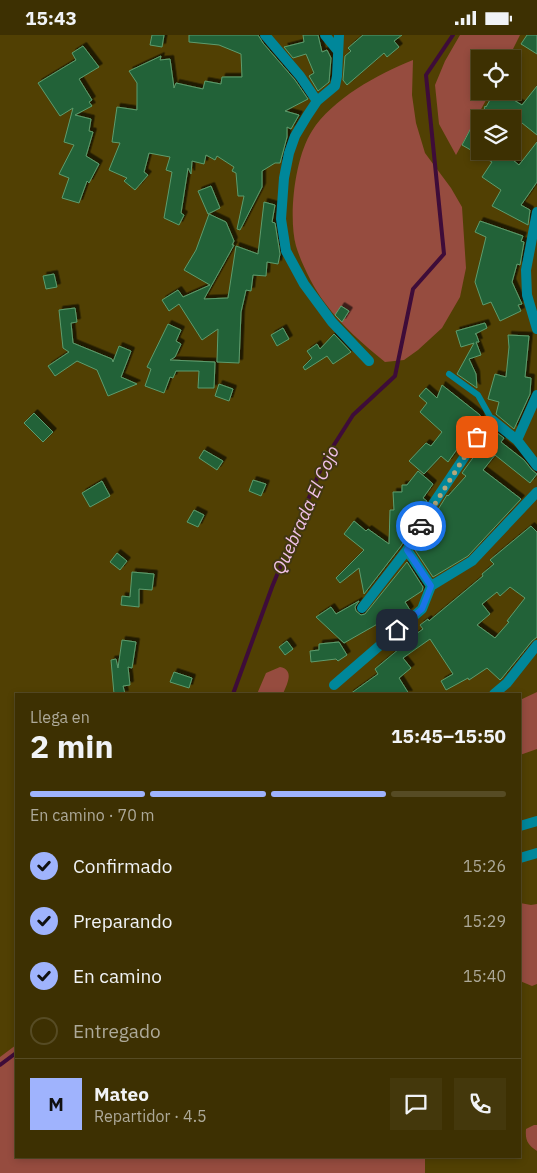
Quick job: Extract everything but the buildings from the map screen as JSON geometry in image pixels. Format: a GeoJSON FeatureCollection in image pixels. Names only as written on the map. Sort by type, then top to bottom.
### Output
{"type":"FeatureCollection","features":[{"type":"Feature","properties":{"kind":"street"},"geometry":{"type":"LineString","coordinates":[[266,35],[318,101]]}},
{"type":"Feature","properties":{"kind":"street"},"geometry":{"type":"LineString","coordinates":[[325,35],[338,51]]}},
{"type":"Feature","properties":{"kind":"street"},"geometry":{"type":"LineString","coordinates":[[339,35],[335,87],[318,101],[307,115],[295,136],[289,153],[284,178],[281,219],[286,251],[304,284],[332,322],[369,361]]}},
{"type":"Feature","properties":{"kind":"street"},"geometry":{"type":"LineString","coordinates":[[537,212],[526,270],[527,295],[537,329]]}},
{"type":"Feature","properties":{"kind":"street"},"geometry":{"type":"LineString","coordinates":[[518,440],[537,395]]}},
{"type":"Feature","properties":{"kind":"street"},"geometry":{"type":"LineString","coordinates":[[362,608],[407,550],[444,487],[477,437],[492,420],[518,440],[537,466]]}},
{"type":"Feature","properties":{"kind":"street"},"geometry":{"type":"LineString","coordinates":[[334,685],[422,609],[431,586],[472,561],[537,492]]}},
{"type":"Feature","properties":{"kind":"street"},"geometry":{"type":"LineString","coordinates":[[407,550],[431,586]]}},
{"type":"Feature","properties":{"kind":"street"},"geometry":{"type":"LineString","coordinates":[[495,693],[507,683],[537,645]]}},
{"type":"Feature","properties":{"kind":"street"},"geometry":{"type":"LineString","coordinates":[[521,826],[537,821]]}},
{"type":"Feature","properties":{"kind":"street"},"geometry":{"type":"LineString","coordinates":[[521,858],[537,853]]}},
{"type":"Feature","properties":{"kind":"lane"},"geometry":{"type":"LineString","coordinates":[[449,374],[478,395],[492,420]]}},
{"type":"Feature","properties":{"kind":"shaded area"},"geometry":{"type":"Polygon","coordinates":[[[460,35],[520,35],[512,50],[471,50],[471,100],[486,100],[481,110],[471,110],[471,128],[456,155],[439,124],[435,85],[445,61],[460,35]]]}},
{"type":"Feature","properties":{"kind":"shaded area"},"geometry":{"type":"Polygon","coordinates":[[[413,60],[412,95],[416,123],[425,153],[451,188],[462,207],[466,268],[460,297],[442,328],[404,360],[385,362],[338,319],[312,283],[296,246],[293,203],[301,156],[306,142],[321,119],[331,108],[371,80],[413,60]]]}},
{"type":"Feature","properties":{"kind":"shaded area"},"geometry":{"type":"Polygon","coordinates":[[[280,667],[287,671],[289,678],[283,693],[257,693],[266,673],[280,667]]]}},
{"type":"Feature","properties":{"kind":"shaded area"},"geometry":{"type":"Polygon","coordinates":[[[537,692],[537,749],[521,755],[521,700],[537,692]]]}},
{"type":"Feature","properties":{"kind":"shaded area"},"geometry":{"type":"Polygon","coordinates":[[[521,903],[537,904],[537,984],[532,986],[521,981],[521,903]]]}},
{"type":"Feature","properties":{"kind":"shaded area"},"geometry":{"type":"Polygon","coordinates":[[[15,1046],[15,1158],[425,1158],[425,1173],[0,1173],[0,1057],[15,1046]]]}},
{"type":"Feature","properties":{"kind":"shaded area"},"geometry":{"type":"Polygon","coordinates":[[[537,1125],[537,1151],[529,1145],[526,1137],[526,1129],[537,1125]]]}},
{"type":"Feature","properties":{"kind":"waterway","name":"Quebrada El Cojo"},"geometry":{"type":"LineString","coordinates":[[233,693],[272,587],[325,459],[353,415],[395,376],[413,289],[444,254],[426,75],[453,35]]}},
{"type":"Feature","properties":{"kind":"waterway"},"geometry":{"type":"LineString","coordinates":[[0,1065],[15,1054]]}},
{"type":"Feature","properties":{"kind":"way so far"},"geometry":{"type":"LineString","coordinates":[[421,526],[433,504],[477,437]]}},
{"type":"Feature","properties":{"kind":"route"},"geometry":{"type":"LineString","coordinates":[[397,630],[422,609],[431,586],[407,550],[421,526]]}}]}
